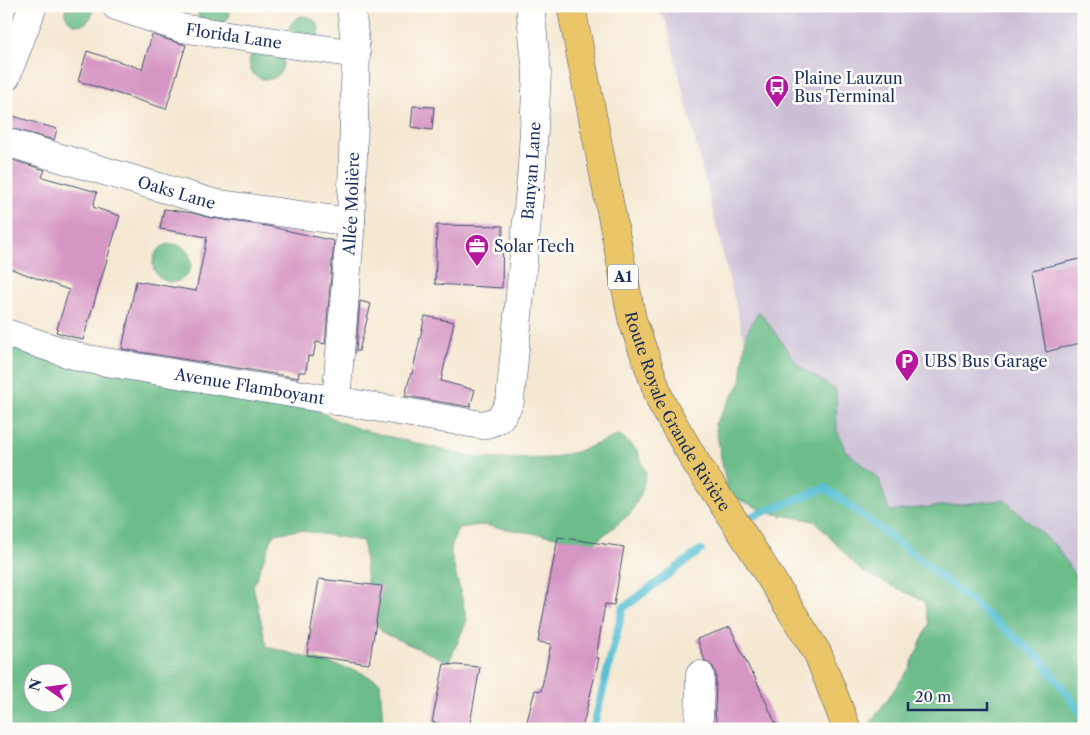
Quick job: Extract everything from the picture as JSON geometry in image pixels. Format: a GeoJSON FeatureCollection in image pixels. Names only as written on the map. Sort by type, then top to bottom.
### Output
{"type":"FeatureCollection","features":[{"type":"Feature","properties":{"kind":"main road","name":"Route Royale Grande Rivière"},"geometry":{"type":"LineString","coordinates":[[571,6],[632,320],[661,402],[695,462],[818,654],[847,729]]}},
{"type":"Feature","properties":{"kind":"street"},"geometry":{"type":"LineString","coordinates":[[6,77],[33,6]]}},
{"type":"Feature","properties":{"kind":"street","name":"Florida Lane"},"geometry":{"type":"LineString","coordinates":[[116,6],[181,28],[356,54]]}},
{"type":"Feature","properties":{"kind":"street","name":"Allée Molière"},"geometry":{"type":"LineString","coordinates":[[336,401],[350,222],[356,54],[351,6]]}},
{"type":"Feature","properties":{"kind":"street","name":"Banyan Lane"},"geometry":{"type":"LineString","coordinates":[[497,421],[503,415],[510,401],[532,166],[537,73],[530,6]]}},
{"type":"Feature","properties":{"kind":"street","name":"Oaks Lane"},"geometry":{"type":"LineString","coordinates":[[6,142],[213,203],[350,222]]}},
{"type":"Feature","properties":{"kind":"street","name":"Avenue Flamboyant"},"geometry":{"type":"LineString","coordinates":[[6,333],[82,358],[482,425],[497,421]]}},
{"type":"Feature","properties":{"kind":"street"},"geometry":{"type":"LineString","coordinates":[[699,729],[700,675]]}},
{"type":"Feature","properties":{"kind":"shaded area"},"geometry":{"type":"Polygon","coordinates":[[[653,6],[1084,6],[1084,708],[780,486],[666,21],[653,6]]]}},
{"type":"Feature","properties":{"kind":"green space"},"geometry":{"type":"Polygon","coordinates":[[[66,6],[92,6],[92,14],[84,24],[78,25],[68,20],[66,6]]]}},
{"type":"Feature","properties":{"kind":"green space"},"geometry":{"type":"Polygon","coordinates":[[[199,6],[229,6],[230,15],[224,24],[200,20],[198,15],[199,6]]]}},
{"type":"Feature","properties":{"kind":"green space"},"geometry":{"type":"Polygon","coordinates":[[[302,16],[316,22],[319,28],[319,36],[289,35],[289,28],[292,23],[302,16]]]}},
{"type":"Feature","properties":{"kind":"green space"},"geometry":{"type":"Polygon","coordinates":[[[254,49],[283,57],[283,64],[278,75],[274,78],[263,79],[251,72],[249,60],[254,49]]]}},
{"type":"Feature","properties":{"kind":"green space"},"geometry":{"type":"Polygon","coordinates":[[[172,244],[179,245],[185,250],[190,256],[190,270],[185,276],[179,281],[172,282],[165,281],[159,276],[154,270],[153,263],[154,256],[159,250],[165,245],[172,244]]]}},
{"type":"Feature","properties":{"kind":"green space"},"geometry":{"type":"Polygon","coordinates":[[[759,311],[799,366],[836,390],[837,430],[845,450],[879,479],[889,511],[1004,500],[1056,546],[1084,590],[1084,729],[866,729],[909,669],[929,624],[924,601],[861,571],[815,521],[770,513],[728,495],[715,424],[741,382],[746,334],[759,311]]]}},
{"type":"Feature","properties":{"kind":"green space"},"geometry":{"type":"Polygon","coordinates":[[[6,337],[305,404],[338,421],[359,429],[475,458],[551,458],[576,452],[620,435],[637,450],[646,473],[641,494],[630,514],[594,543],[482,525],[458,528],[450,550],[467,620],[449,662],[383,633],[370,615],[363,541],[299,530],[274,534],[253,586],[267,647],[358,671],[380,682],[383,725],[380,729],[6,729],[6,337]]]}},
{"type":"Feature","properties":{"kind":"building"},"geometry":{"type":"Polygon","coordinates":[[[152,35],[186,45],[166,109],[78,81],[87,51],[142,69],[152,35]]]}},
{"type":"Feature","properties":{"kind":"building"},"geometry":{"type":"Polygon","coordinates":[[[413,106],[434,107],[432,130],[411,127],[413,106]]]}},
{"type":"Feature","properties":{"kind":"building"},"geometry":{"type":"Polygon","coordinates":[[[6,114],[57,129],[54,140],[6,127],[6,114]]]}},
{"type":"Feature","properties":{"kind":"building"},"geometry":{"type":"Polygon","coordinates":[[[6,158],[45,170],[42,177],[97,192],[93,207],[120,216],[83,340],[56,332],[69,290],[6,267],[6,158]]]}},
{"type":"Feature","properties":{"kind":"building"},"geometry":{"type":"Polygon","coordinates":[[[164,209],[267,226],[334,241],[325,344],[316,342],[313,357],[308,356],[306,372],[299,372],[298,378],[122,349],[136,281],[196,291],[207,237],[160,229],[164,209]]]}},
{"type":"Feature","properties":{"kind":"building"},"geometry":{"type":"Polygon","coordinates":[[[437,225],[503,226],[502,288],[435,284],[437,225]]]}},
{"type":"Feature","properties":{"kind":"building"},"geometry":{"type":"Polygon","coordinates":[[[1084,258],[1084,342],[1046,352],[1032,270],[1084,258]]]}},
{"type":"Feature","properties":{"kind":"building"},"geometry":{"type":"Polygon","coordinates":[[[360,301],[371,304],[359,351],[356,351],[360,301]]]}},
{"type":"Feature","properties":{"kind":"building"},"geometry":{"type":"Polygon","coordinates":[[[425,316],[454,322],[441,381],[475,390],[470,407],[405,396],[425,316]]]}},
{"type":"Feature","properties":{"kind":"building"},"geometry":{"type":"Polygon","coordinates":[[[558,537],[624,547],[614,605],[605,604],[596,658],[599,658],[582,729],[525,729],[535,690],[541,691],[551,644],[538,642],[558,537]]]}},
{"type":"Feature","properties":{"kind":"building"},"geometry":{"type":"Polygon","coordinates":[[[319,579],[382,586],[369,664],[307,655],[319,579]]]}},
{"type":"Feature","properties":{"kind":"building"},"geometry":{"type":"Polygon","coordinates":[[[730,627],[778,729],[719,729],[715,715],[716,675],[713,667],[705,661],[697,639],[730,627]]]}},
{"type":"Feature","properties":{"kind":"building"},"geometry":{"type":"Polygon","coordinates":[[[444,664],[480,667],[469,729],[432,722],[444,664]]]}},
{"type":"Feature","properties":{"kind":"waterway"},"geometry":{"type":"LineString","coordinates":[[748,518],[826,488],[912,553],[1040,658],[1084,717]]}},
{"type":"Feature","properties":{"kind":"waterway"},"geometry":{"type":"LineString","coordinates":[[593,729],[623,608],[701,550]]}},
{"type":"Feature","properties":{"kind":"place","name":"Plaine Lauzun Bus Terminal"},"geometry":{"type":"Point","coordinates":[777,108]}},
{"type":"Feature","properties":{"kind":"place","name":"Solar Tech"},"geometry":{"type":"Point","coordinates":[477,267]}},
{"type":"Feature","properties":{"kind":"place","name":"UBS Bus Garage"},"geometry":{"type":"Point","coordinates":[907,382]}}]}
